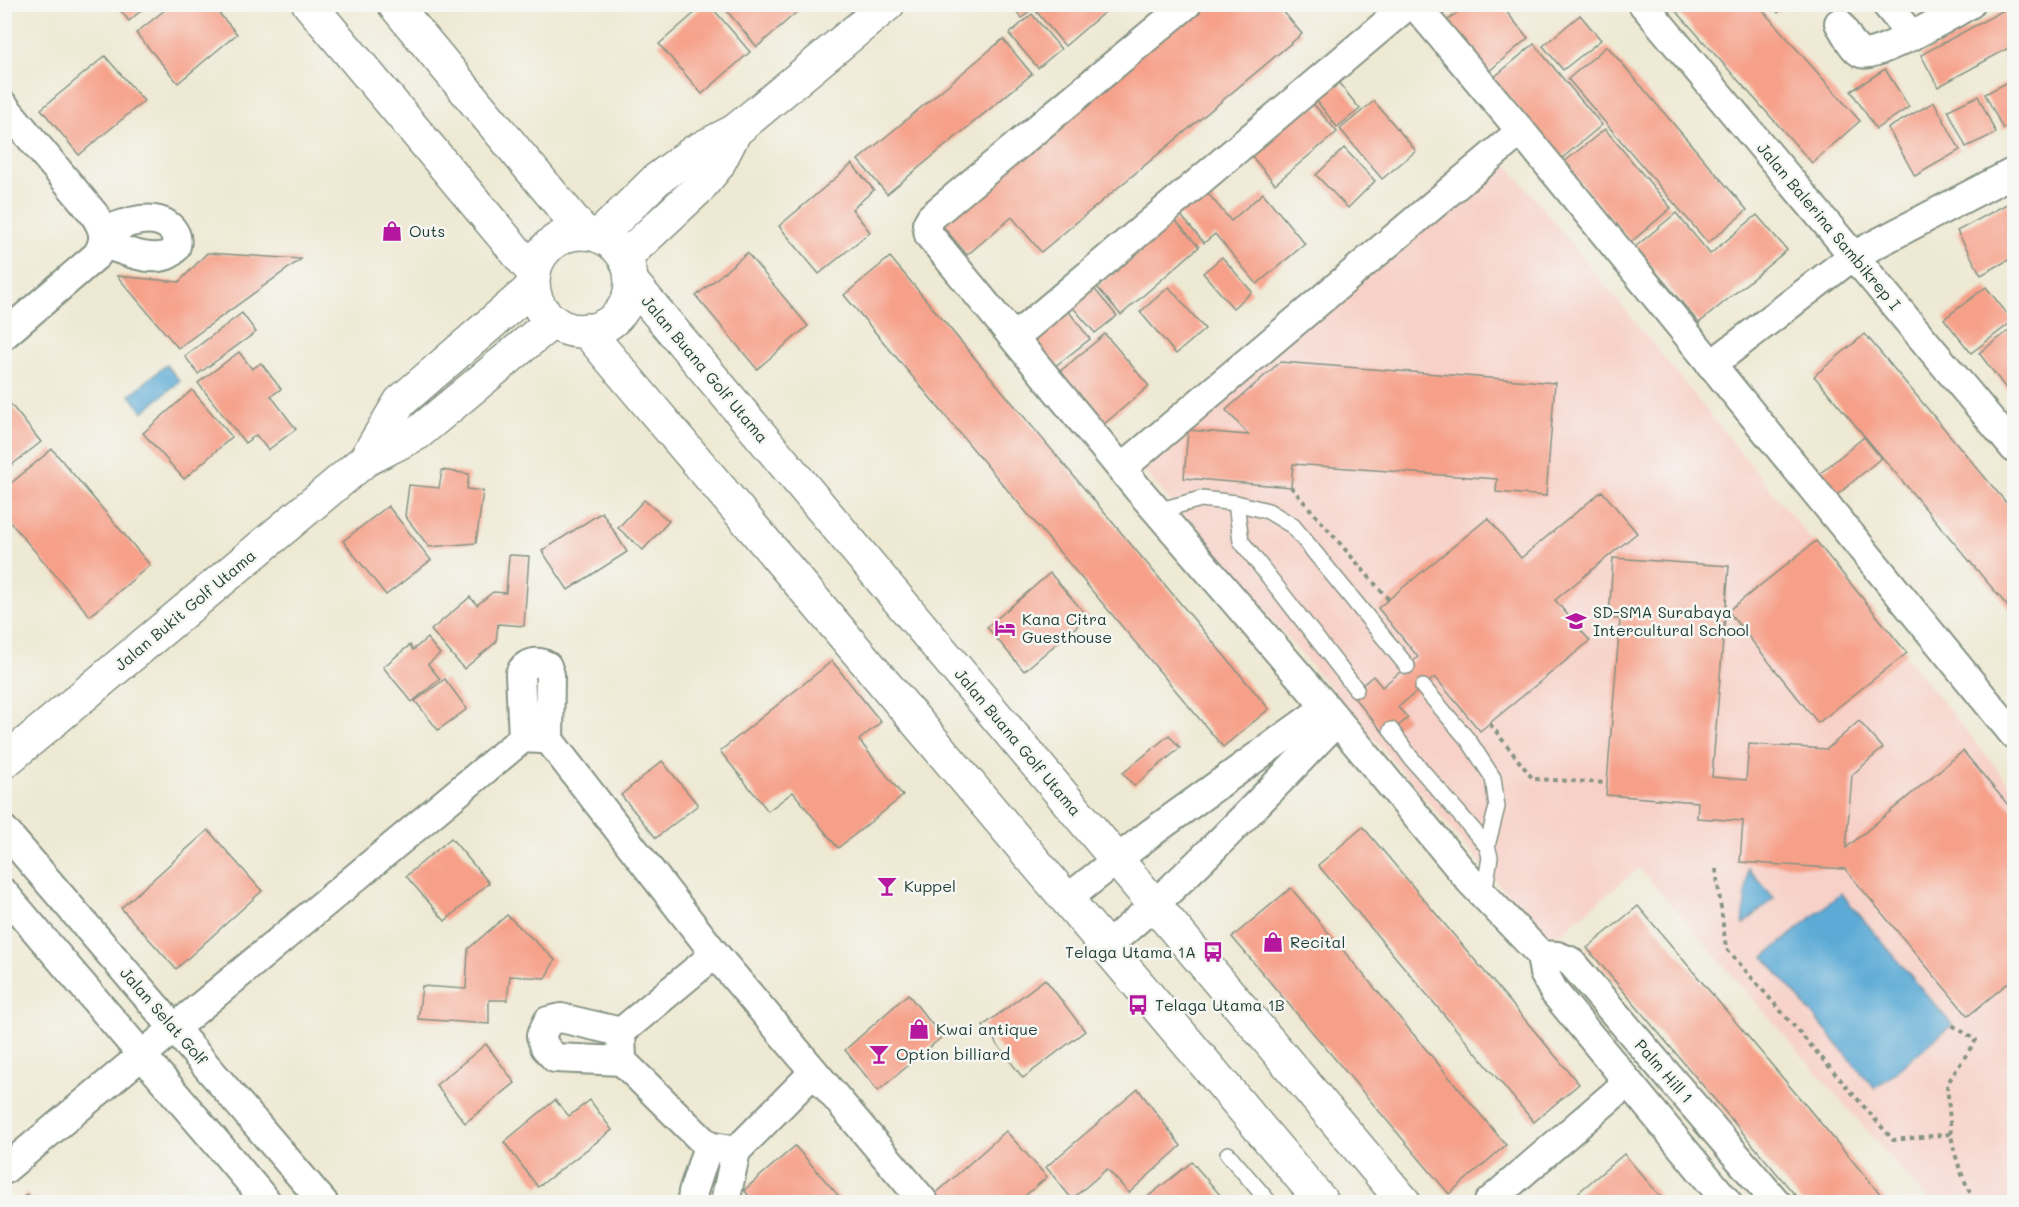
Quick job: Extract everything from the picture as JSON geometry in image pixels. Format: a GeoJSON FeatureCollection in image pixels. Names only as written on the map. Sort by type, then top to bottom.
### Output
{"type":"FeatureCollection","features":[{"type":"Feature","properties":{"kind":"main road"},"geometry":{"type":"LineString","coordinates":[[309,4],[534,280]]}},
{"type":"Feature","properties":{"kind":"main road"},"geometry":{"type":"LineString","coordinates":[[394,4],[592,234]]}},
{"type":"Feature","properties":{"kind":"main road"},"geometry":{"type":"LineString","coordinates":[[592,234],[656,180],[694,152],[735,131],[888,4]]}},
{"type":"Feature","properties":{"kind":"main road"},"geometry":{"type":"LineString","coordinates":[[628,269],[717,166],[735,131]]}},
{"type":"Feature","properties":{"kind":"main road"},"geometry":{"type":"LineString","coordinates":[[570,234],[592,234],[614,244],[628,269],[629,295],[623,308],[601,327],[586,330],[569,329],[553,321],[543,312],[536,300],[534,280],[538,259],[546,248],[570,234]]}},
{"type":"Feature","properties":{"kind":"main road","name":"Jalan Buana Golf Utama"},"geometry":{"type":"LineString","coordinates":[[628,269],[1404,1203]]}},
{"type":"Feature","properties":{"kind":"main road","name":"Jalan Bukit Golf Utama"},"geometry":{"type":"LineString","coordinates":[[365,460],[400,402],[534,280]]}},
{"type":"Feature","properties":{"kind":"main road","name":"Jalan Bukit Golf Utama"},"geometry":{"type":"LineString","coordinates":[[4,762],[365,460],[418,433],[553,321]]}},
{"type":"Feature","properties":{"kind":"main road"},"geometry":{"type":"LineString","coordinates":[[586,330],[1323,1203]]}},
{"type":"Feature","properties":{"kind":"street"},"geometry":{"type":"LineString","coordinates":[[1187,4],[931,217],[927,224],[928,235],[1157,511],[1478,888],[1542,955],[1544,973],[1554,992],[1727,1203]]}},
{"type":"Feature","properties":{"kind":"street"},"geometry":{"type":"LineString","coordinates":[[1015,338],[1409,4]]}},
{"type":"Feature","properties":{"kind":"street"},"geometry":{"type":"LineString","coordinates":[[1414,4],[1521,131],[2014,735]]}},
{"type":"Feature","properties":{"kind":"street","name":"Jalan Balerina Sambikrep I"},"geometry":{"type":"LineString","coordinates":[[1643,4],[2014,448]]}},
{"type":"Feature","properties":{"kind":"street"},"geometry":{"type":"LineString","coordinates":[[1886,4],[1912,36]]}},
{"type":"Feature","properties":{"kind":"street"},"geometry":{"type":"LineString","coordinates":[[1839,24],[1856,49],[1868,55],[1912,36],[1970,4]]}},
{"type":"Feature","properties":{"kind":"street"},"geometry":{"type":"LineString","coordinates":[[4,106],[94,214],[104,237],[97,255],[4,335]]}},
{"type":"Feature","properties":{"kind":"street"},"geometry":{"type":"LineString","coordinates":[[1122,468],[1521,131]]}},
{"type":"Feature","properties":{"kind":"street"},"geometry":{"type":"LineString","coordinates":[[1712,365],[1853,256],[2014,172]]}},
{"type":"Feature","properties":{"kind":"street"},"geometry":{"type":"LineString","coordinates":[[1067,899],[1116,859],[1331,715]]}},
{"type":"Feature","properties":{"kind":"street"},"geometry":{"type":"LineString","coordinates":[[1107,946],[1155,906],[1191,871],[1331,715]]}},
{"type":"Feature","properties":{"kind":"street"},"geometry":{"type":"LineString","coordinates":[[4,1170],[175,1029],[536,739],[924,1203]]}},
{"type":"Feature","properties":{"kind":"street","name":"Jalan Selat Golf"},"geometry":{"type":"LineString","coordinates":[[4,830],[323,1203]]}},
{"type":"Feature","properties":{"kind":"street"},"geometry":{"type":"LineString","coordinates":[[4,893],[267,1203]]}},
{"type":"Feature","properties":{"kind":"street"},"geometry":{"type":"LineString","coordinates":[[621,1032],[715,954]]}},
{"type":"Feature","properties":{"kind":"street","name":"Palm Hill 1"},"geometry":{"type":"LineString","coordinates":[[1542,955],[1557,956],[1570,961],[1776,1203]]}},
{"type":"Feature","properties":{"kind":"street"},"geometry":{"type":"LineString","coordinates":[[621,1032],[561,1018],[548,1021],[541,1036],[545,1047],[555,1058],[622,1061],[708,1146],[736,1151]]}},
{"type":"Feature","properties":{"kind":"street"},"geometry":{"type":"LineString","coordinates":[[621,1032],[622,1061]]}},
{"type":"Feature","properties":{"kind":"street"},"geometry":{"type":"LineString","coordinates":[[725,1203],[736,1151],[814,1072]]}},
{"type":"Feature","properties":{"kind":"street"},"geometry":{"type":"LineString","coordinates":[[1489,1203],[1627,1083]]}},
{"type":"Feature","properties":{"kind":"street"},"geometry":{"type":"LineString","coordinates":[[692,1203],[693,1192],[708,1146]]}},
{"type":"Feature","properties":{"kind":"lane"},"geometry":{"type":"LineString","coordinates":[[1157,511],[1201,499],[1236,503],[1268,511],[1293,526],[1407,666]]}},
{"type":"Feature","properties":{"kind":"lane"},"geometry":{"type":"LineString","coordinates":[[1236,503],[1241,542],[1356,689]]}},
{"type":"Feature","properties":{"kind":"lane"},"geometry":{"type":"LineString","coordinates":[[1423,687],[1469,741],[1493,778],[1497,807],[1487,846]]}},
{"type":"Feature","properties":{"kind":"lane"},"geometry":{"type":"LineString","coordinates":[[1391,730],[1411,758],[1487,846],[1490,857],[1478,888]]}},
{"type":"Feature","properties":{"kind":"lane"},"geometry":{"type":"LineString","coordinates":[[1228,1154],[1269,1203]]}},
{"type":"Feature","properties":{"kind":"path"},"geometry":{"type":"LineString","coordinates":[[1291,487],[1389,600]]}},
{"type":"Feature","properties":{"kind":"path"},"geometry":{"type":"LineString","coordinates":[[1490,724],[1533,779],[1607,783]]}},
{"type":"Feature","properties":{"kind":"path"},"geometry":{"type":"LineString","coordinates":[[1716,868],[1726,948],[1893,1140],[1951,1134]]}},
{"type":"Feature","properties":{"kind":"path"},"geometry":{"type":"LineString","coordinates":[[1952,1024],[1976,1040],[1947,1084],[1954,1154],[1964,1183],[1975,1203]]}},
{"type":"Feature","properties":{"kind":"shaded area","name":"SD-SMA Surabaya Intercultural School"},"geometry":{"type":"Polygon","coordinates":[[[1490,143],[2014,790],[2014,1202],[1929,1202],[1639,868],[1549,943],[1129,453],[1490,143]]]}},
{"type":"Feature","properties":{"kind":"water"},"geometry":{"type":"Polygon","coordinates":[[[166,365],[180,381],[143,412],[130,395],[166,365]]]}},
{"type":"Feature","properties":{"kind":"water"},"geometry":{"type":"Polygon","coordinates":[[[1748,868],[1774,898],[1743,925],[1748,868]]]}},
{"type":"Feature","properties":{"kind":"water"},"geometry":{"type":"Polygon","coordinates":[[[1841,893],[1952,1025],[1875,1089],[1764,957],[1841,893]]]}},
{"type":"Feature","properties":{"kind":"building"},"geometry":{"type":"Polygon","coordinates":[[[115,4],[149,4],[129,21],[115,4]]]}},
{"type":"Feature","properties":{"kind":"building"},"geometry":{"type":"Polygon","coordinates":[[[705,4],[709,4],[750,52],[702,94],[659,44],[705,4]]]}},
{"type":"Feature","properties":{"kind":"building"},"geometry":{"type":"Polygon","coordinates":[[[721,4],[793,4],[798,11],[757,47],[721,4]]]}},
{"type":"Feature","properties":{"kind":"building"},"geometry":{"type":"Polygon","coordinates":[[[1009,4],[1037,4],[1022,18],[1009,4]]]}},
{"type":"Feature","properties":{"kind":"building"},"geometry":{"type":"Polygon","coordinates":[[[1045,4],[1114,4],[1065,46],[1036,11],[1045,4]]]}},
{"type":"Feature","properties":{"kind":"building"},"geometry":{"type":"Polygon","coordinates":[[[1190,4],[1277,4],[1302,34],[1041,252],[1012,217],[967,255],[935,217],[1190,4]]]}},
{"type":"Feature","properties":{"kind":"building"},"geometry":{"type":"Polygon","coordinates":[[[1431,4],[1454,4],[1441,16],[1431,4]]]}},
{"type":"Feature","properties":{"kind":"building"},"geometry":{"type":"Polygon","coordinates":[[[1467,4],[1500,4],[1528,38],[1488,72],[1446,22],[1467,4]]]}},
{"type":"Feature","properties":{"kind":"building"},"geometry":{"type":"Polygon","coordinates":[[[1670,4],[1757,4],[1860,121],[1812,163],[1670,4]]]}},
{"type":"Feature","properties":{"kind":"building"},"geometry":{"type":"Polygon","coordinates":[[[1771,4],[1788,4],[1778,13],[1771,4]]]}},
{"type":"Feature","properties":{"kind":"building"},"geometry":{"type":"Polygon","coordinates":[[[171,5],[212,5],[237,34],[178,83],[136,33],[171,5]]]}},
{"type":"Feature","properties":{"kind":"building"},"geometry":{"type":"Polygon","coordinates":[[[2013,5],[2014,45],[1938,87],[1921,55],[2013,5]]]}},
{"type":"Feature","properties":{"kind":"building"},"geometry":{"type":"Polygon","coordinates":[[[1032,14],[1061,49],[1038,68],[1009,34],[1032,14]]]}},
{"type":"Feature","properties":{"kind":"building"},"geometry":{"type":"Polygon","coordinates":[[[1580,15],[1601,40],[1563,70],[1543,46],[1580,15]]]}},
{"type":"Feature","properties":{"kind":"building"},"geometry":{"type":"Polygon","coordinates":[[[1003,39],[1032,74],[887,194],[858,160],[1003,39]]]}},
{"type":"Feature","properties":{"kind":"building"},"geometry":{"type":"Polygon","coordinates":[[[1534,44],[1602,125],[1561,159],[1493,78],[1534,44]]]}},
{"type":"Feature","properties":{"kind":"building"},"geometry":{"type":"Polygon","coordinates":[[[1607,46],[1747,210],[1708,243],[1568,79],[1607,46]]]}},
{"type":"Feature","properties":{"kind":"building"},"geometry":{"type":"Polygon","coordinates":[[[105,56],[144,101],[79,155],[41,109],[105,56]]]}},
{"type":"Feature","properties":{"kind":"building"},"geometry":{"type":"Polygon","coordinates":[[[1885,69],[1909,107],[1876,129],[1851,91],[1885,69]]]}},
{"type":"Feature","properties":{"kind":"building"},"geometry":{"type":"Polygon","coordinates":[[[2014,79],[2014,123],[2003,129],[1985,94],[2014,79]]]}},
{"type":"Feature","properties":{"kind":"building"},"geometry":{"type":"Polygon","coordinates":[[[1338,82],[1360,109],[1337,127],[1316,100],[1338,82]]]}},
{"type":"Feature","properties":{"kind":"building"},"geometry":{"type":"Polygon","coordinates":[[[1306,95],[1337,132],[1275,184],[1244,147],[1306,95]]]}},
{"type":"Feature","properties":{"kind":"building"},"geometry":{"type":"Polygon","coordinates":[[[1978,96],[1996,133],[1966,147],[1948,110],[1978,96]]]}},
{"type":"Feature","properties":{"kind":"building"},"geometry":{"type":"Polygon","coordinates":[[[1374,101],[1416,151],[1382,179],[1340,129],[1374,101]]]}},
{"type":"Feature","properties":{"kind":"building"},"geometry":{"type":"Polygon","coordinates":[[[1934,102],[1960,150],[1915,176],[1888,128],[1934,102]]]}},
{"type":"Feature","properties":{"kind":"building"},"geometry":{"type":"Polygon","coordinates":[[[1605,129],[1671,208],[1631,242],[1564,162],[1605,129]]]}},
{"type":"Feature","properties":{"kind":"building"},"geometry":{"type":"Polygon","coordinates":[[[1344,148],[1375,181],[1348,208],[1316,175],[1344,148]]]}},
{"type":"Feature","properties":{"kind":"building"},"geometry":{"type":"Polygon","coordinates":[[[852,164],[874,190],[852,209],[870,232],[819,274],[779,226],[852,164]]]}},
{"type":"Feature","properties":{"kind":"building"},"geometry":{"type":"Polygon","coordinates":[[[1200,184],[1231,221],[1263,193],[1305,244],[1257,284],[1215,234],[1204,243],[1173,206],[1200,184]]]}},
{"type":"Feature","properties":{"kind":"building"},"geometry":{"type":"Polygon","coordinates":[[[2014,200],[2014,257],[1981,275],[1957,231],[2014,200]]]}},
{"type":"Feature","properties":{"kind":"building"},"geometry":{"type":"Polygon","coordinates":[[[1676,213],[1710,254],[1757,215],[1787,250],[1699,323],[1635,247],[1676,213]]]}},
{"type":"Feature","properties":{"kind":"building"},"geometry":{"type":"Polygon","coordinates":[[[1175,220],[1199,247],[1121,315],[1097,287],[1175,220]]]}},
{"type":"Feature","properties":{"kind":"building"},"geometry":{"type":"Polygon","coordinates":[[[207,253],[301,259],[178,348],[117,276],[179,282],[207,253]]]}},
{"type":"Feature","properties":{"kind":"building"},"geometry":{"type":"Polygon","coordinates":[[[747,253],[808,326],[757,369],[696,296],[747,253]]]}},
{"type":"Feature","properties":{"kind":"building"},"geometry":{"type":"Polygon","coordinates":[[[890,257],[1269,709],[1223,747],[844,295],[890,257]]]}},
{"type":"Feature","properties":{"kind":"building"},"geometry":{"type":"Polygon","coordinates":[[[1222,257],[1252,292],[1233,308],[1203,273],[1222,257]]]}},
{"type":"Feature","properties":{"kind":"building"},"geometry":{"type":"Polygon","coordinates":[[[1091,285],[1117,316],[1095,333],[1069,303],[1091,285]]]}},
{"type":"Feature","properties":{"kind":"building"},"geometry":{"type":"Polygon","coordinates":[[[1169,287],[1205,329],[1176,354],[1140,312],[1169,287]]]}},
{"type":"Feature","properties":{"kind":"building"},"geometry":{"type":"Polygon","coordinates":[[[1986,287],[2013,321],[1971,353],[1944,319],[1986,287]]]}},
{"type":"Feature","properties":{"kind":"building"},"geometry":{"type":"Polygon","coordinates":[[[1063,304],[1090,339],[1054,367],[1026,333],[1063,304]]]}},
{"type":"Feature","properties":{"kind":"building"},"geometry":{"type":"Polygon","coordinates":[[[242,313],[256,332],[198,374],[185,356],[242,313]]]}},
{"type":"Feature","properties":{"kind":"building"},"geometry":{"type":"Polygon","coordinates":[[[2014,327],[2014,399],[1979,353],[2014,327]]]}},
{"type":"Feature","properties":{"kind":"building"},"geometry":{"type":"Polygon","coordinates":[[[1105,334],[1149,386],[1103,425],[1058,373],[1105,334]]]}},
{"type":"Feature","properties":{"kind":"building"},"geometry":{"type":"Polygon","coordinates":[[[1865,334],[2014,512],[2014,614],[1814,376],[1865,334]]]}},
{"type":"Feature","properties":{"kind":"building"},"geometry":{"type":"Polygon","coordinates":[[[239,352],[252,369],[261,363],[281,389],[271,396],[296,429],[268,450],[256,435],[245,443],[198,383],[239,352]]]}},
{"type":"Feature","properties":{"kind":"building"},"geometry":{"type":"Polygon","coordinates":[[[1280,362],[1555,383],[1546,496],[1496,492],[1497,479],[1293,464],[1291,487],[1184,478],[1188,430],[1249,435],[1226,410],[1280,362]]]}},
{"type":"Feature","properties":{"kind":"building"},"geometry":{"type":"Polygon","coordinates":[[[192,390],[232,437],[184,479],[143,433],[192,390]]]}},
{"type":"Feature","properties":{"kind":"building"},"geometry":{"type":"Polygon","coordinates":[[[4,396],[41,442],[4,471],[4,396]]]}},
{"type":"Feature","properties":{"kind":"building"},"geometry":{"type":"Polygon","coordinates":[[[1864,437],[1881,458],[1830,501],[1812,480],[1864,437]]]}},
{"type":"Feature","properties":{"kind":"building"},"geometry":{"type":"Polygon","coordinates":[[[52,449],[150,565],[90,616],[4,515],[4,489],[52,449]]]}},
{"type":"Feature","properties":{"kind":"building"},"geometry":{"type":"Polygon","coordinates":[[[442,470],[469,474],[467,489],[483,491],[476,543],[429,547],[405,516],[409,485],[439,488],[442,470]]]}},
{"type":"Feature","properties":{"kind":"building"},"geometry":{"type":"Polygon","coordinates":[[[1602,491],[1637,533],[1555,600],[1590,641],[1480,731],[1435,677],[1398,707],[1408,718],[1386,736],[1351,694],[1373,676],[1382,687],[1418,657],[1378,608],[1488,518],[1521,558],[1602,491]]]}},
{"type":"Feature","properties":{"kind":"building"},"geometry":{"type":"Polygon","coordinates":[[[644,500],[669,521],[643,550],[618,528],[644,500]]]}},
{"type":"Feature","properties":{"kind":"building"},"geometry":{"type":"Polygon","coordinates":[[[388,506],[431,560],[386,595],[343,541],[388,506]]]}},
{"type":"Feature","properties":{"kind":"building"},"geometry":{"type":"Polygon","coordinates":[[[602,512],[627,552],[568,590],[542,551],[602,512]]]}},
{"type":"Feature","properties":{"kind":"building"},"geometry":{"type":"Polygon","coordinates":[[[1816,541],[1907,653],[1818,723],[1728,611],[1816,541]]]}},
{"type":"Feature","properties":{"kind":"building"},"geometry":{"type":"Polygon","coordinates":[[[509,555],[529,556],[524,626],[498,624],[496,642],[464,669],[431,630],[470,597],[477,605],[493,592],[506,593],[509,555]]]}},
{"type":"Feature","properties":{"kind":"building"},"geometry":{"type":"Polygon","coordinates":[[[1613,558],[1729,566],[1712,777],[1746,780],[1749,744],[1827,749],[1859,721],[1883,748],[1852,775],[1846,848],[1963,751],[2014,812],[2014,978],[1968,1016],[1845,869],[1740,862],[1743,821],[1697,818],[1698,802],[1606,795],[1620,619],[1609,618],[1613,558]]]}},
{"type":"Feature","properties":{"kind":"building"},"geometry":{"type":"Polygon","coordinates":[[[1050,573],[1088,617],[1024,671],[987,627],[1050,573]]]}},
{"type":"Feature","properties":{"kind":"building"},"geometry":{"type":"Polygon","coordinates":[[[427,638],[440,654],[428,664],[440,679],[412,702],[383,667],[410,645],[413,650],[427,638]]]}},
{"type":"Feature","properties":{"kind":"building"},"geometry":{"type":"Polygon","coordinates":[[[832,661],[881,722],[859,740],[903,796],[838,848],[793,792],[768,811],[720,751],[832,661]]]}},
{"type":"Feature","properties":{"kind":"building"},"geometry":{"type":"Polygon","coordinates":[[[445,679],[467,709],[438,730],[415,701],[445,679]]]}},
{"type":"Feature","properties":{"kind":"building"},"geometry":{"type":"Polygon","coordinates":[[[1169,735],[1180,748],[1134,786],[1123,773],[1169,735]]]}},
{"type":"Feature","properties":{"kind":"building"},"geometry":{"type":"Polygon","coordinates":[[[662,761],[698,805],[656,838],[621,795],[662,761]]]}},
{"type":"Feature","properties":{"kind":"building"},"geometry":{"type":"Polygon","coordinates":[[[1363,827],[1579,1084],[1534,1122],[1318,865],[1363,827]]]}},
{"type":"Feature","properties":{"kind":"building"},"geometry":{"type":"Polygon","coordinates":[[[208,830],[262,891],[176,969],[121,908],[208,830]]]}},
{"type":"Feature","properties":{"kind":"building"},"geometry":{"type":"Polygon","coordinates":[[[451,838],[489,883],[445,921],[406,876],[451,838]]]}},
{"type":"Feature","properties":{"kind":"building"},"geometry":{"type":"Polygon","coordinates":[[[1291,888],[1506,1145],[1449,1194],[1232,937],[1291,888]]]}},
{"type":"Feature","properties":{"kind":"building"},"geometry":{"type":"Polygon","coordinates":[[[1638,906],[1887,1202],[1801,1202],[1587,948],[1638,906]]]}},
{"type":"Feature","properties":{"kind":"building"},"geometry":{"type":"Polygon","coordinates":[[[507,915],[555,960],[545,978],[510,976],[507,1000],[489,1000],[489,1024],[418,1019],[422,986],[466,989],[468,949],[507,915]]]}},
{"type":"Feature","properties":{"kind":"building"},"geometry":{"type":"Polygon","coordinates":[[[1045,979],[1085,1031],[1023,1078],[983,1026],[1045,979]]]}},
{"type":"Feature","properties":{"kind":"building"},"geometry":{"type":"Polygon","coordinates":[[[908,994],[942,1037],[878,1091],[845,1050],[908,994]]]}},
{"type":"Feature","properties":{"kind":"building"},"geometry":{"type":"Polygon","coordinates":[[[486,1044],[515,1083],[465,1123],[436,1085],[486,1044]]]}},
{"type":"Feature","properties":{"kind":"building"},"geometry":{"type":"Polygon","coordinates":[[[1138,1089],[1181,1146],[1129,1193],[1107,1169],[1072,1199],[1046,1167],[1138,1089]]]}},
{"type":"Feature","properties":{"kind":"building"},"geometry":{"type":"Polygon","coordinates":[[[555,1100],[569,1116],[590,1100],[612,1130],[538,1187],[504,1142],[555,1100]]]}},
{"type":"Feature","properties":{"kind":"building"},"geometry":{"type":"Polygon","coordinates":[[[1006,1131],[1047,1177],[1018,1202],[938,1202],[933,1196],[1006,1131]]]}},
{"type":"Feature","properties":{"kind":"building"},"geometry":{"type":"Polygon","coordinates":[[[795,1146],[844,1202],[754,1202],[744,1190],[795,1146]]]}},
{"type":"Feature","properties":{"kind":"building"},"geometry":{"type":"Polygon","coordinates":[[[1624,1154],[1665,1202],[1579,1202],[1574,1196],[1624,1154]]]}},
{"type":"Feature","properties":{"kind":"building"},"geometry":{"type":"Polygon","coordinates":[[[1192,1162],[1226,1202],[1141,1202],[1192,1162]]]}},
{"type":"Feature","properties":{"kind":"building"},"geometry":{"type":"Polygon","coordinates":[[[27,1194],[34,1202],[17,1202],[27,1194]]]}},
{"type":"Feature","properties":{"kind":"place","name":"Outs"},"geometry":{"type":"Point","coordinates":[392,231]}},
{"type":"Feature","properties":{"kind":"place","name":"SD-SMA Surabaya Intercultural School"},"geometry":{"type":"Point","coordinates":[1576,621]}},
{"type":"Feature","properties":{"kind":"place","name":"Kana Citra Guesthouse"},"geometry":{"type":"Point","coordinates":[1005,628]}},
{"type":"Feature","properties":{"kind":"place","name":"Kuppel"},"geometry":{"type":"Point","coordinates":[887,886]}},
{"type":"Feature","properties":{"kind":"place","name":"Recital"},"geometry":{"type":"Point","coordinates":[1273,942]}},
{"type":"Feature","properties":{"kind":"place","name":"Telaga Utama 1A"},"geometry":{"type":"Point","coordinates":[1213,952]}},
{"type":"Feature","properties":{"kind":"place","name":"Telaga Utama 1B"},"geometry":{"type":"Point","coordinates":[1138,1005]}},
{"type":"Feature","properties":{"kind":"place","name":"Kwai antique"},"geometry":{"type":"Point","coordinates":[919,1029]}},
{"type":"Feature","properties":{"kind":"place","name":"Option billiard"},"geometry":{"type":"Point","coordinates":[879,1054]}}]}
